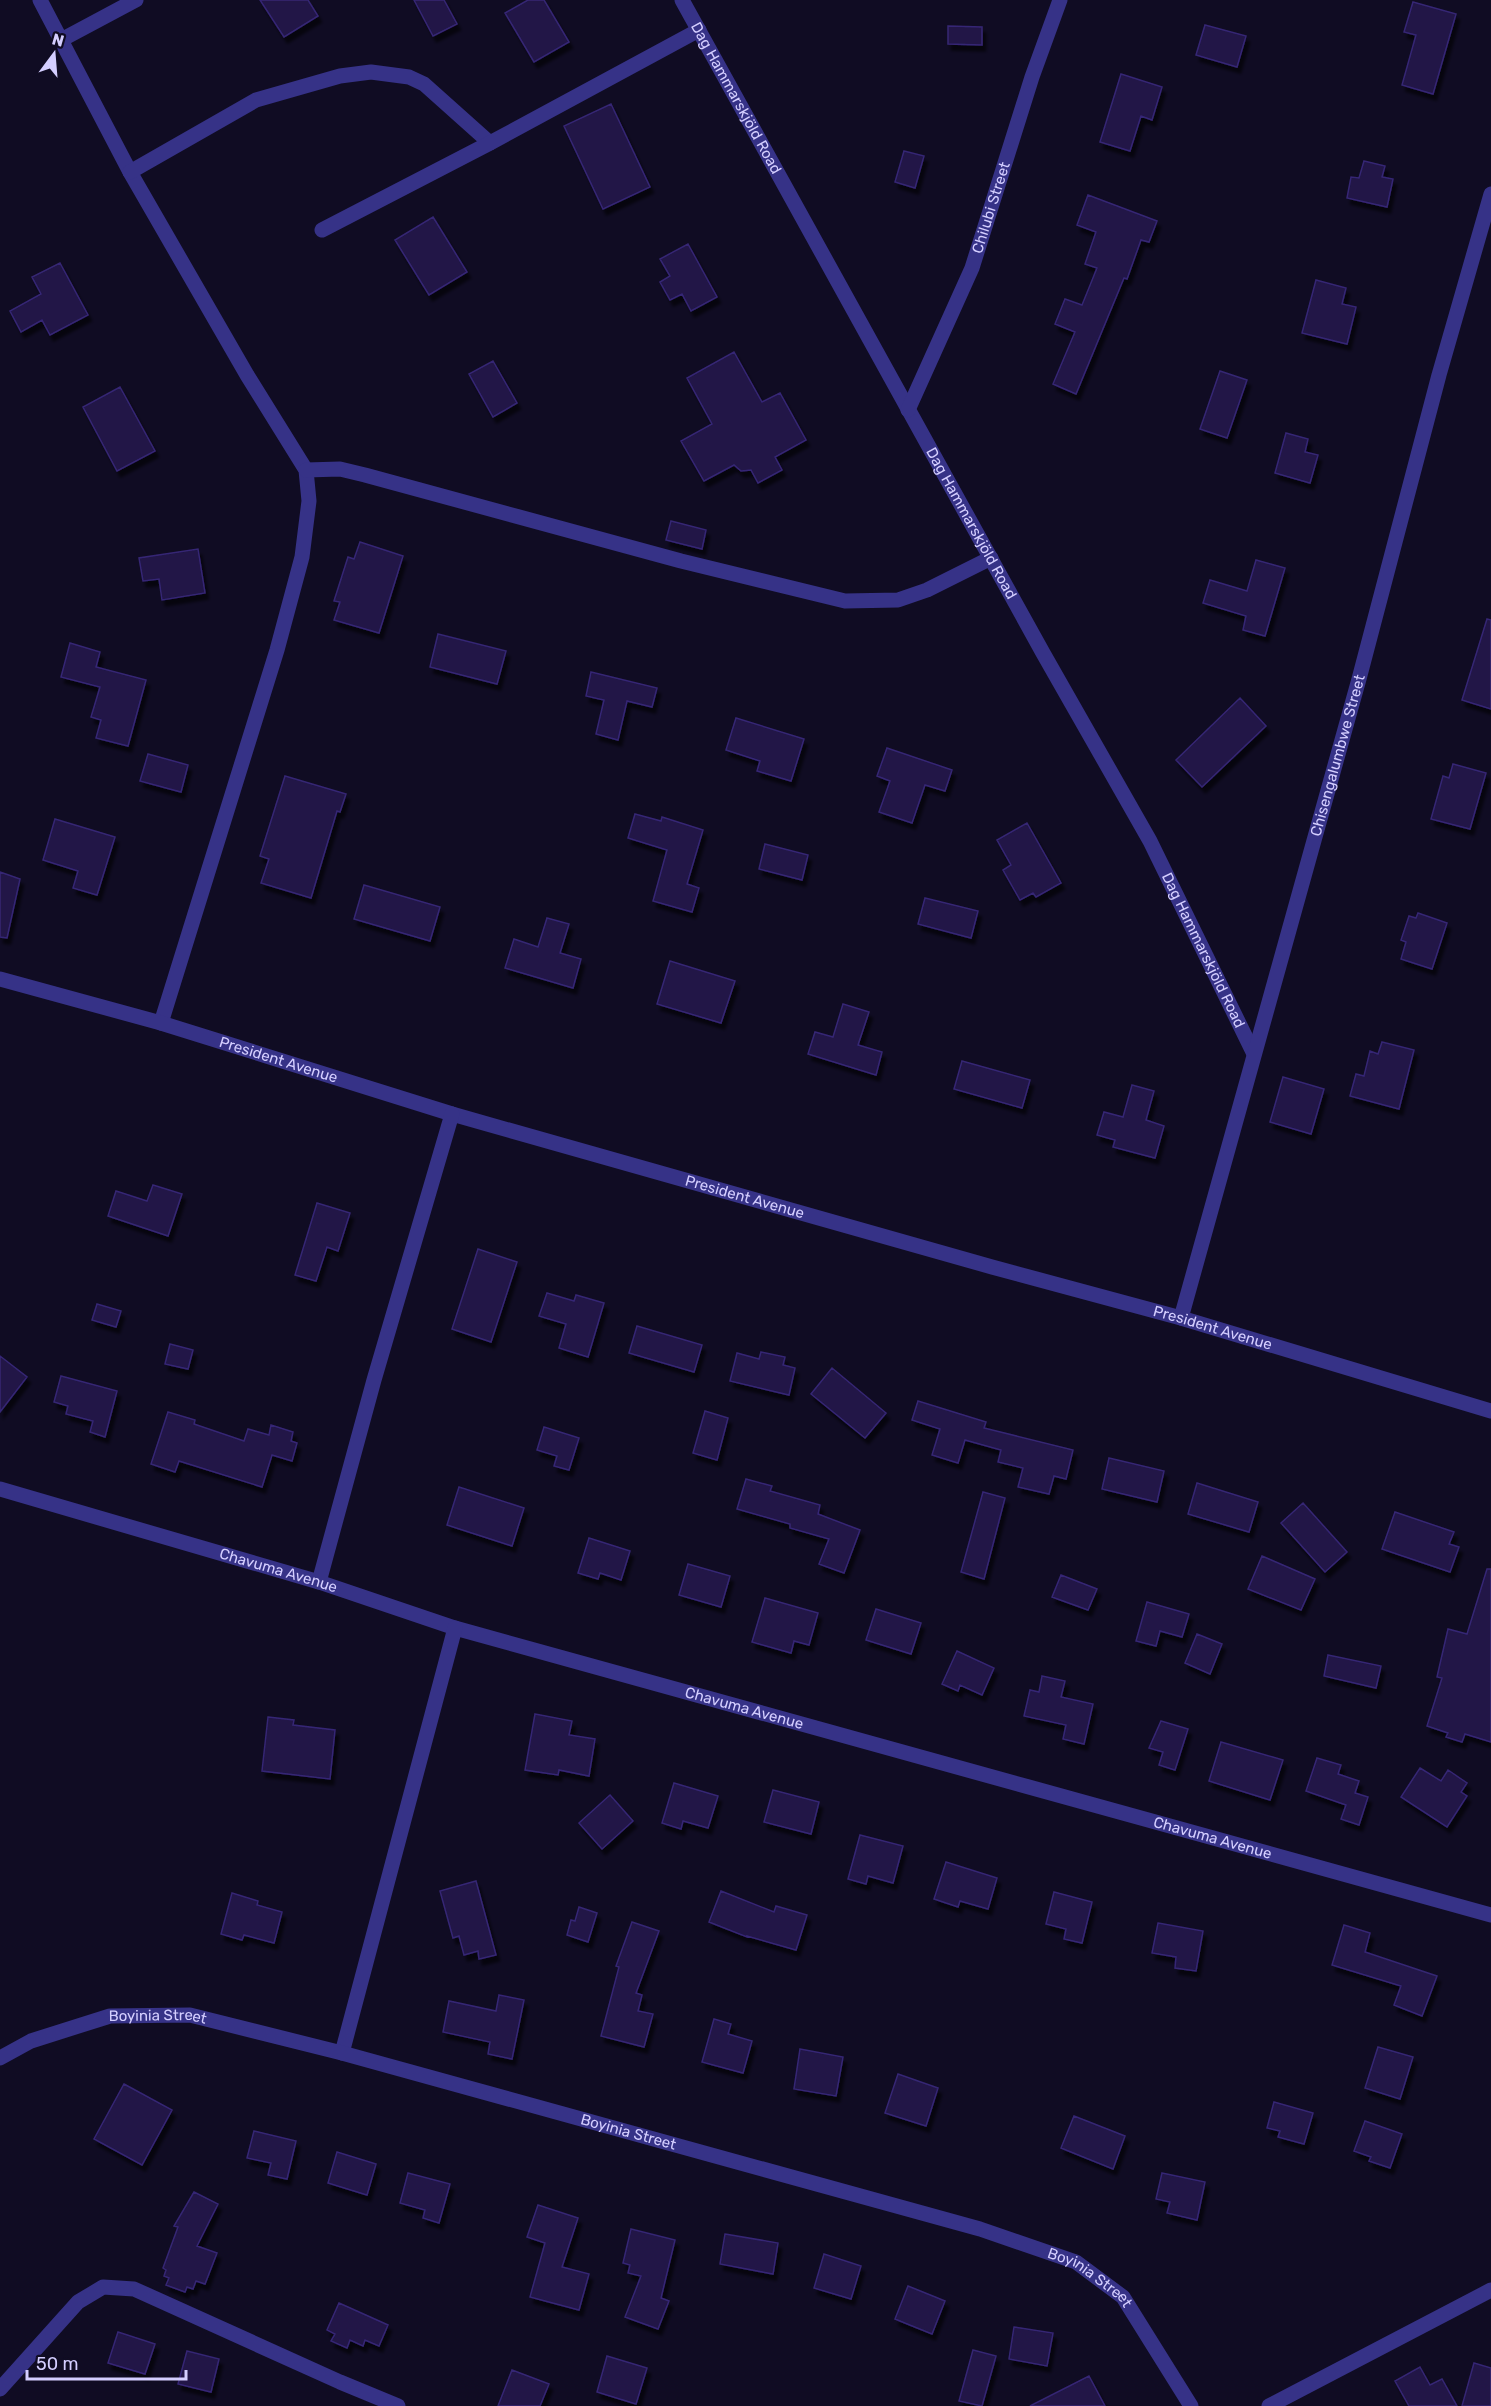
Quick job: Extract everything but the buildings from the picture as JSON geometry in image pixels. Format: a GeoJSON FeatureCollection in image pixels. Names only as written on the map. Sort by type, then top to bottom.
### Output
{"type":"FeatureCollection","features":[{"type":"Feature","properties":{"kind":"street"},"geometry":{"type":"LineString","coordinates":[[40,0],[130,172],[247,375],[306,470],[309,501],[302,557],[277,650],[161,1023]]}},
{"type":"Feature","properties":{"kind":"street"},"geometry":{"type":"LineString","coordinates":[[61,40],[136,0]]}},
{"type":"Feature","properties":{"kind":"street","name":"Dag Hammarskjöld Road"},"geometry":{"type":"LineString","coordinates":[[682,0],[1048,663],[1150,841],[1254,1052]]}},
{"type":"Feature","properties":{"kind":"street","name":"Chilubi Street"},"geometry":{"type":"LineString","coordinates":[[908,410],[972,268],[1032,77],[1060,0]]}},
{"type":"Feature","properties":{"kind":"street"},"geometry":{"type":"LineString","coordinates":[[322,230],[490,143],[699,30]]}},
{"type":"Feature","properties":{"kind":"street"},"geometry":{"type":"LineString","coordinates":[[130,172],[256,100],[340,76],[371,72],[409,77],[424,84],[490,143]]}},
{"type":"Feature","properties":{"kind":"street","name":"Chisengalumbwe Street"},"geometry":{"type":"LineString","coordinates":[[1181,1318],[1359,679],[1439,375],[1491,194]]}},
{"type":"Feature","properties":{"kind":"street"},"geometry":{"type":"LineString","coordinates":[[1181,1318],[1439,375]]}},
{"type":"Feature","properties":{"kind":"street"},"geometry":{"type":"LineString","coordinates":[[306,470],[340,470],[387,480],[681,561],[845,601],[898,600],[927,590],[991,558]]}},
{"type":"Feature","properties":{"kind":"street","name":"President Avenue"},"geometry":{"type":"LineString","coordinates":[[0,979],[161,1023],[452,1114],[992,1267],[1181,1318],[1491,1411]]}},
{"type":"Feature","properties":{"kind":"street"},"geometry":{"type":"LineString","coordinates":[[319,1582],[452,1114]]}},
{"type":"Feature","properties":{"kind":"street","name":"Chavuma Avenue"},"geometry":{"type":"LineString","coordinates":[[0,1489],[319,1582],[455,1628],[1491,1915]]}},
{"type":"Feature","properties":{"kind":"street"},"geometry":{"type":"LineString","coordinates":[[342,2053],[455,1628]]}},
{"type":"Feature","properties":{"kind":"street","name":"Boyinia Street"},"geometry":{"type":"LineString","coordinates":[[0,2058],[31,2041],[110,2016],[190,2015],[342,2053],[980,2229],[1076,2262],[1123,2297],[1191,2406]]}},
{"type":"Feature","properties":{"kind":"street"},"geometry":{"type":"LineString","coordinates":[[0,2389],[78,2302],[103,2287],[134,2289],[329,2378],[398,2406]]}},
{"type":"Feature","properties":{"kind":"street"},"geometry":{"type":"LineString","coordinates":[[1269,2406],[1491,2290]]}}]}
